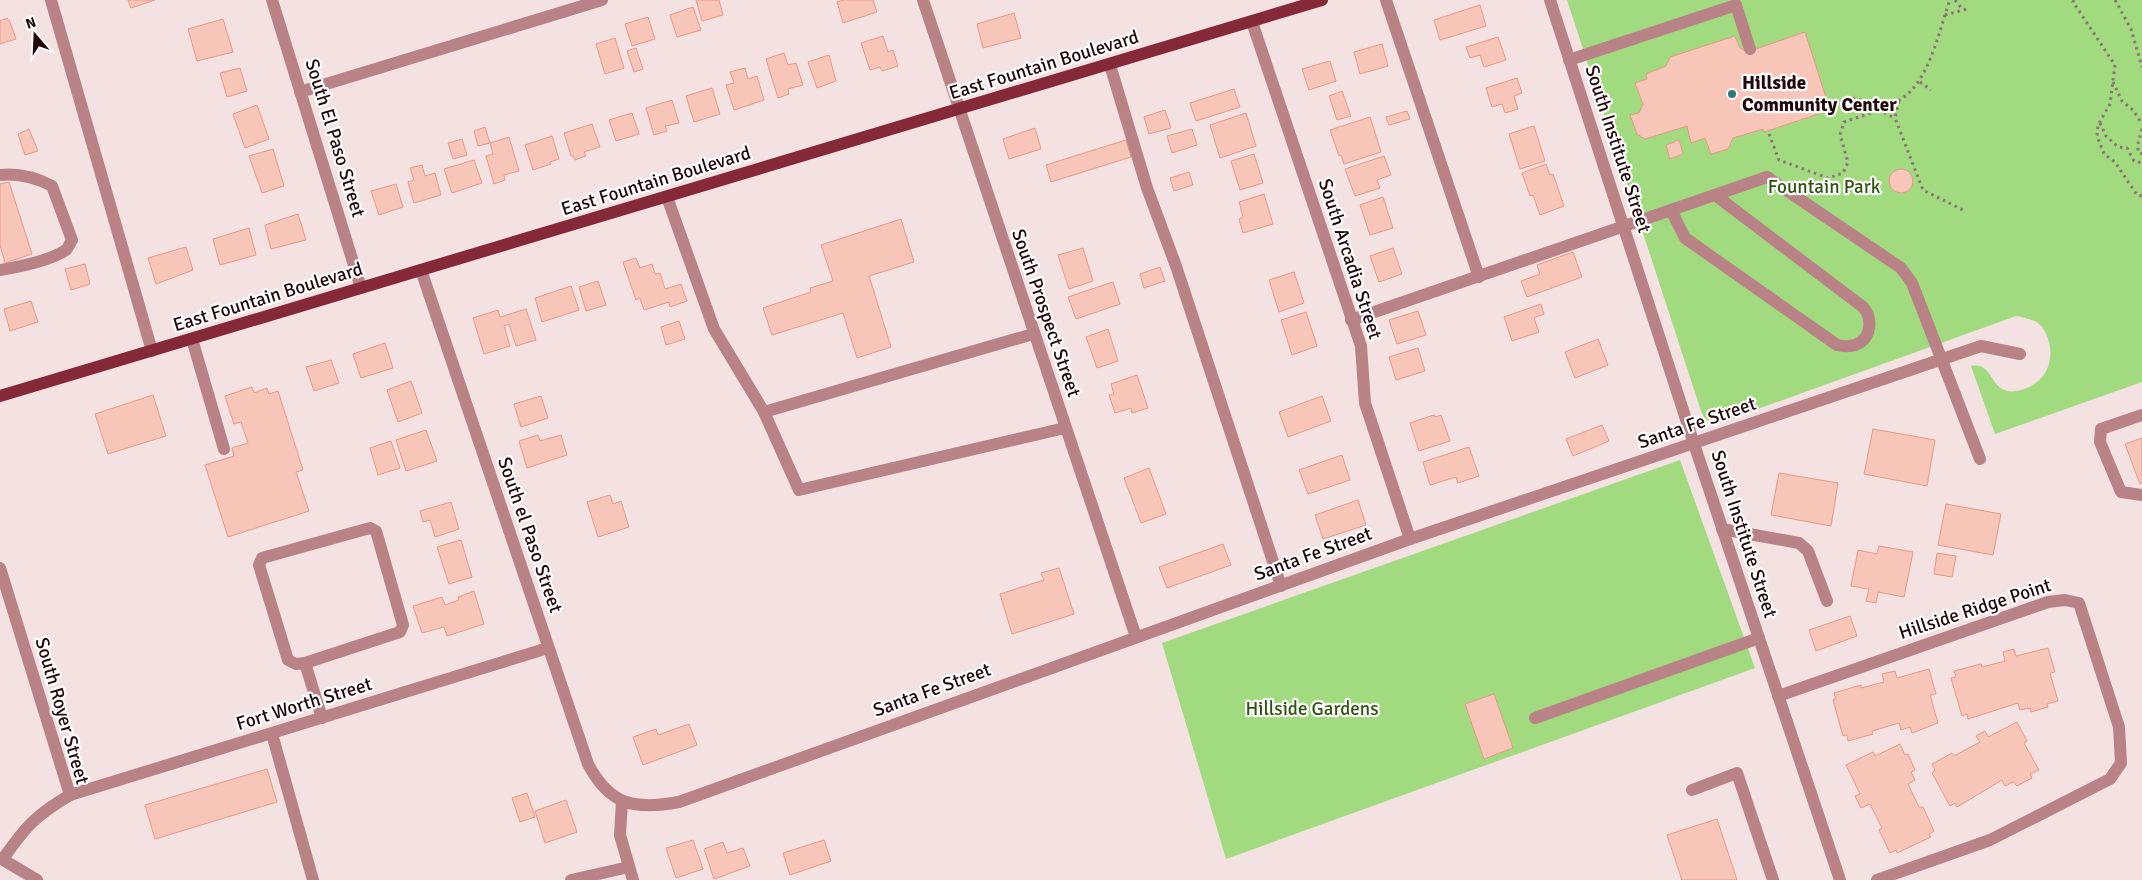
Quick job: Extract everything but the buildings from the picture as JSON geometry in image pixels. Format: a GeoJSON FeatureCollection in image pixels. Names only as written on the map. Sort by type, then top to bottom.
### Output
{"type":"FeatureCollection","features":[{"type":"Feature","properties":{"kind":"main road","name":"East Fountain Boulevard"},"geometry":{"type":"LineString","coordinates":[[0,396],[1322,0]]}},
{"type":"Feature","properties":{"kind":"street"},"geometry":{"type":"LineString","coordinates":[[52,0],[152,351]]}},
{"type":"Feature","properties":{"kind":"street","name":"South El Paso Street"},"geometry":{"type":"LineString","coordinates":[[272,0],[361,288]]}},
{"type":"Feature","properties":{"kind":"street"},"geometry":{"type":"LineString","coordinates":[[300,92],[602,0]]}},
{"type":"Feature","properties":{"kind":"street","name":"South Prospect Street"},"geometry":{"type":"LineString","coordinates":[[923,0],[1033,334],[1136,636]]}},
{"type":"Feature","properties":{"kind":"street"},"geometry":{"type":"LineString","coordinates":[[1386,0],[1479,276]]}},
{"type":"Feature","properties":{"kind":"street","name":"South Institute Street"},"geometry":{"type":"LineString","coordinates":[[1550,0],[1722,529],[1840,880]]}},
{"type":"Feature","properties":{"kind":"street"},"geometry":{"type":"LineString","coordinates":[[1569,60],[1736,6],[1750,48]]}},
{"type":"Feature","properties":{"kind":"street","name":"South Arcadia Street"},"geometry":{"type":"LineString","coordinates":[[1252,22],[1361,346],[1365,403],[1410,540]]}},
{"type":"Feature","properties":{"kind":"street"},"geometry":{"type":"LineString","coordinates":[[1110,64],[1146,188],[1176,266],[1281,586]]}},
{"type":"Feature","properties":{"kind":"street"},"geometry":{"type":"LineString","coordinates":[[0,175],[15,173],[41,180],[52,186],[72,240],[67,250],[22,267],[0,270]]}},
{"type":"Feature","properties":{"kind":"street"},"geometry":{"type":"LineString","coordinates":[[1351,320],[1766,177],[1901,268],[1912,283],[1940,360],[1980,459]]}},
{"type":"Feature","properties":{"kind":"street"},"geometry":{"type":"LineString","coordinates":[[1670,210],[1685,238],[1837,344],[1849,346],[1863,339],[1869,332],[1870,322],[1869,313],[1863,307],[1715,195]]}},
{"type":"Feature","properties":{"kind":"street"},"geometry":{"type":"LineString","coordinates":[[667,197],[714,329],[764,412],[799,490],[1065,428]]}},
{"type":"Feature","properties":{"kind":"street","name":"South el Paso Street"},"geometry":{"type":"LineString","coordinates":[[421,270],[588,764],[595,778],[606,790],[622,801]]}},
{"type":"Feature","properties":{"kind":"street"},"geometry":{"type":"LineString","coordinates":[[764,412],[1033,334]]}},
{"type":"Feature","properties":{"kind":"street"},"geometry":{"type":"LineString","coordinates":[[192,339],[224,449]]}},
{"type":"Feature","properties":{"kind":"street","name":"Santa Fe Street"},"geometry":{"type":"LineString","coordinates":[[622,801],[640,806],[658,806],[679,802],[1136,636],[1410,540],[1981,346],[2020,354]]}},
{"type":"Feature","properties":{"kind":"street"},"geometry":{"type":"LineString","coordinates":[[2142,415],[2101,429],[2100,442],[2122,492],[2142,495]]}},
{"type":"Feature","properties":{"kind":"street"},"geometry":{"type":"LineString","coordinates":[[370,528],[376,531],[403,625],[400,632],[305,663],[296,664],[288,660],[259,565],[262,558],[370,528]]}},
{"type":"Feature","properties":{"kind":"street"},"geometry":{"type":"LineString","coordinates":[[1722,529],[1799,543],[1808,551],[1826,601]]}},
{"type":"Feature","properties":{"kind":"street","name":"South Royer Street"},"geometry":{"type":"LineString","coordinates":[[0,568],[70,795],[45,809],[32,820],[2,859],[37,880]]}},
{"type":"Feature","properties":{"kind":"street","name":"Hillside Ridge Point"},"geometry":{"type":"LineString","coordinates":[[1778,696],[2048,602],[2065,600],[2078,603],[2119,727],[2122,762],[2110,779],[1990,840],[1877,880]]}},
{"type":"Feature","properties":{"kind":"street"},"geometry":{"type":"LineString","coordinates":[[1535,718],[1759,638]]}},
{"type":"Feature","properties":{"kind":"street","name":"Fort Worth Street"},"geometry":{"type":"LineString","coordinates":[[70,795],[548,648]]}},
{"type":"Feature","properties":{"kind":"street"},"geometry":{"type":"LineString","coordinates":[[305,663],[322,718]]}},
{"type":"Feature","properties":{"kind":"street"},"geometry":{"type":"LineString","coordinates":[[272,734],[313,880]]}},
{"type":"Feature","properties":{"kind":"street"},"geometry":{"type":"LineString","coordinates":[[1692,790],[1737,773],[1773,880]]}},
{"type":"Feature","properties":{"kind":"street"},"geometry":{"type":"LineString","coordinates":[[622,801],[620,836],[633,880]]}},
{"type":"Feature","properties":{"kind":"street"},"geometry":{"type":"LineString","coordinates":[[571,880],[628,867]]}},
{"type":"Feature","properties":{"kind":"path"},"geometry":{"type":"LineString","coordinates":[[1769,134],[1779,160],[1828,178],[1843,172],[1848,162],[1840,135],[1844,122],[1899,101],[1920,82],[1936,44],[1950,0]]}},
{"type":"Feature","properties":{"kind":"path"},"geometry":{"type":"LineString","coordinates":[[1955,0],[1963,10]]}},
{"type":"Feature","properties":{"kind":"path"},"geometry":{"type":"LineString","coordinates":[[2074,0],[2073,2],[2115,65],[2110,104],[2100,122],[2097,136],[2104,154],[2115,162],[2137,195],[2142,196]]}},
{"type":"Feature","properties":{"kind":"path"},"geometry":{"type":"LineString","coordinates":[[2115,0],[2131,29],[2142,67]]}},
{"type":"Feature","properties":{"kind":"path"},"geometry":{"type":"LineString","coordinates":[[1945,15],[1970,8]]}},
{"type":"Feature","properties":{"kind":"path"},"geometry":{"type":"LineString","coordinates":[[1920,82],[1931,90]]}},
{"type":"Feature","properties":{"kind":"path"},"geometry":{"type":"LineString","coordinates":[[2113,82],[2122,101],[2133,110],[2142,124]]}},
{"type":"Feature","properties":{"kind":"path"},"geometry":{"type":"LineString","coordinates":[[1834,105],[1855,98],[1863,101],[1868,113]]}},
{"type":"Feature","properties":{"kind":"path"},"geometry":{"type":"LineString","coordinates":[[1899,101],[1895,118],[1923,190],[1963,210]]}},
{"type":"Feature","properties":{"kind":"path"},"geometry":{"type":"LineString","coordinates":[[1878,110],[1895,118]]}},
{"type":"Feature","properties":{"kind":"path"},"geometry":{"type":"LineString","coordinates":[[2100,122],[2106,136],[2118,146],[2127,148],[2134,161],[2142,163]]}},
{"type":"Feature","properties":{"kind":"path"},"geometry":{"type":"LineString","coordinates":[[2142,129],[2138,144],[2138,152],[2142,154]]}},
{"type":"Feature","properties":{"kind":"green space","name":"Fountain Park"},"geometry":{"type":"Polygon","coordinates":[[[1567,0],[2142,0],[2142,382],[1995,434],[1971,366],[1984,368],[2001,388],[2008,391],[2017,391],[2034,384],[2040,379],[2049,365],[2050,348],[2045,331],[2035,321],[2016,316],[1716,424],[1705,419],[1567,0]]]}},
{"type":"Feature","properties":{"kind":"green space","name":"Hillside Gardens"},"geometry":{"type":"Polygon","coordinates":[[[1680,460],[1755,668],[1226,859],[1162,643],[1680,460]]]}},
{"type":"Feature","properties":{"kind":"place","name":"Hillside Community Center"},"geometry":{"type":"Point","coordinates":[1732,94]}}]}
